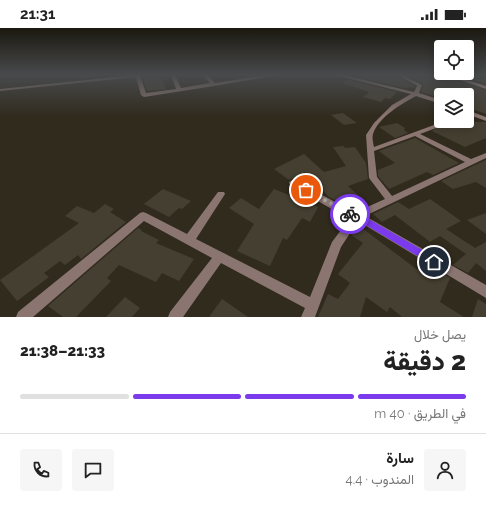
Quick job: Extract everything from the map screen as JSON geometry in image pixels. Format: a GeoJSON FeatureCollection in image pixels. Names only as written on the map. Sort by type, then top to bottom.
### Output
{"type":"FeatureCollection","features":[{"type":"Feature","properties":{"kind":"street"},"geometry":{"type":"LineString","coordinates":[[0,90],[11,88]]}},
{"type":"Feature","properties":{"kind":"street"},"geometry":{"type":"LineString","coordinates":[[142,88],[144,95],[188,88]]}},
{"type":"Feature","properties":{"kind":"street"},"geometry":{"type":"LineString","coordinates":[[393,88],[434,100]]}},
{"type":"Feature","properties":{"kind":"street"},"geometry":{"type":"LineString","coordinates":[[391,200],[374,178],[369,135],[376,124],[394,106],[416,94],[419,88]]}},
{"type":"Feature","properties":{"kind":"street"},"geometry":{"type":"LineString","coordinates":[[474,115],[486,120]]}},
{"type":"Feature","properties":{"kind":"street"},"geometry":{"type":"LineString","coordinates":[[371,150],[434,127]]}},
{"type":"Feature","properties":{"kind":"street"},"geometry":{"type":"LineString","coordinates":[[416,134],[471,162]]}},
{"type":"Feature","properties":{"kind":"street"},"geometry":{"type":"LineString","coordinates":[[308,317],[336,245],[357,216],[486,155]]}},
{"type":"Feature","properties":{"kind":"street"},"geometry":{"type":"LineString","coordinates":[[293,183],[347,213],[357,216],[486,292]]}},
{"type":"Feature","properties":{"kind":"street"},"geometry":{"type":"LineString","coordinates":[[189,240],[221,194]]}},
{"type":"Feature","properties":{"kind":"street"},"geometry":{"type":"LineString","coordinates":[[23,317],[143,216],[312,305]]}},
{"type":"Feature","properties":{"kind":"street"},"geometry":{"type":"LineString","coordinates":[[175,317],[220,256]]}},
{"type":"Feature","properties":{"kind":"building"},"geometry":{"type":"Polygon","coordinates":[[[146,88],[166,89],[147,91],[146,88]]]}},
{"type":"Feature","properties":{"kind":"building"},"geometry":{"type":"Polygon","coordinates":[[[358,88],[383,88],[397,92],[390,99],[385,98],[381,102],[363,97],[369,92],[358,88]]]}},
{"type":"Feature","properties":{"kind":"building"},"geometry":{"type":"Polygon","coordinates":[[[422,88],[434,88],[434,96],[421,92],[422,88]]]}},
{"type":"Feature","properties":{"kind":"building"},"geometry":{"type":"Polygon","coordinates":[[[474,88],[486,90],[486,114],[474,110],[474,88]]]}},
{"type":"Feature","properties":{"kind":"building"},"geometry":{"type":"Polygon","coordinates":[[[343,113],[357,123],[344,125],[331,115],[343,113]]]}},
{"type":"Feature","properties":{"kind":"building"},"geometry":{"type":"Polygon","coordinates":[[[474,122],[486,122],[486,138],[465,147],[432,131],[436,128],[474,128],[474,122]]]}},
{"type":"Feature","properties":{"kind":"building"},"geometry":{"type":"Polygon","coordinates":[[[397,123],[405,128],[404,130],[408,133],[395,138],[379,127],[397,123]]]}},
{"type":"Feature","properties":{"kind":"building"},"geometry":{"type":"Polygon","coordinates":[[[415,138],[459,163],[433,175],[427,172],[389,189],[378,176],[378,170],[395,163],[379,151],[415,138]]]}},
{"type":"Feature","properties":{"kind":"building"},"geometry":{"type":"Polygon","coordinates":[[[344,146],[345,148],[355,147],[366,163],[368,179],[348,186],[363,200],[346,206],[329,197],[305,172],[289,180],[274,169],[304,154],[324,172],[346,166],[333,147],[344,146]]]}},
{"type":"Feature","properties":{"kind":"building"},"geometry":{"type":"Polygon","coordinates":[[[486,160],[486,188],[476,182],[453,189],[441,181],[486,160]]]}},
{"type":"Feature","properties":{"kind":"building"},"geometry":{"type":"Polygon","coordinates":[[[163,189],[191,201],[182,209],[179,208],[169,217],[144,204],[163,189]]]}},
{"type":"Feature","properties":{"kind":"building"},"geometry":{"type":"Polygon","coordinates":[[[274,189],[318,207],[310,222],[302,218],[287,240],[283,238],[270,266],[237,251],[254,224],[229,208],[241,198],[259,209],[274,189]]]}},
{"type":"Feature","properties":{"kind":"building"},"geometry":{"type":"Polygon","coordinates":[[[430,199],[461,221],[446,229],[475,248],[486,242],[486,271],[476,263],[468,273],[453,265],[466,254],[440,236],[430,242],[395,215],[382,222],[373,214],[398,202],[409,209],[430,199]]]}},
{"type":"Feature","properties":{"kind":"building"},"geometry":{"type":"Polygon","coordinates":[[[105,204],[114,209],[110,212],[126,222],[81,259],[78,255],[65,265],[60,261],[44,273],[49,277],[17,301],[0,280],[79,223],[65,216],[77,206],[94,213],[105,204]]]}},
{"type":"Feature","properties":{"kind":"building"},"geometry":{"type":"Polygon","coordinates":[[[486,213],[486,234],[467,220],[486,213]]]}},
{"type":"Feature","properties":{"kind":"building"},"geometry":{"type":"Polygon","coordinates":[[[358,225],[415,268],[430,277],[433,271],[443,277],[445,275],[450,278],[440,302],[464,317],[402,317],[390,307],[387,312],[366,297],[360,317],[318,317],[328,294],[338,299],[350,283],[338,274],[363,243],[351,235],[358,225]]]}},
{"type":"Feature","properties":{"kind":"building"},"geometry":{"type":"Polygon","coordinates":[[[138,228],[159,240],[156,243],[194,259],[179,281],[162,273],[156,282],[119,265],[107,278],[111,281],[76,317],[63,317],[48,306],[138,228]]]}},
{"type":"Feature","properties":{"kind":"building"},"geometry":{"type":"Polygon","coordinates":[[[125,297],[140,308],[132,317],[106,317],[125,297]]]}},
{"type":"Feature","properties":{"kind":"building"},"geometry":{"type":"Polygon","coordinates":[[[222,299],[248,317],[209,317],[222,299]]]}},
{"type":"Feature","properties":{"kind":"building"},"geometry":{"type":"Polygon","coordinates":[[[478,299],[486,304],[486,317],[472,317],[478,299]]]}},
{"type":"Feature","properties":{"kind":"way so far"},"geometry":{"type":"LineString","coordinates":[[306,190],[350,214]]}},
{"type":"Feature","properties":{"kind":"route"},"geometry":{"type":"LineString","coordinates":[[350,214],[357,216],[434,262]]}}]}
